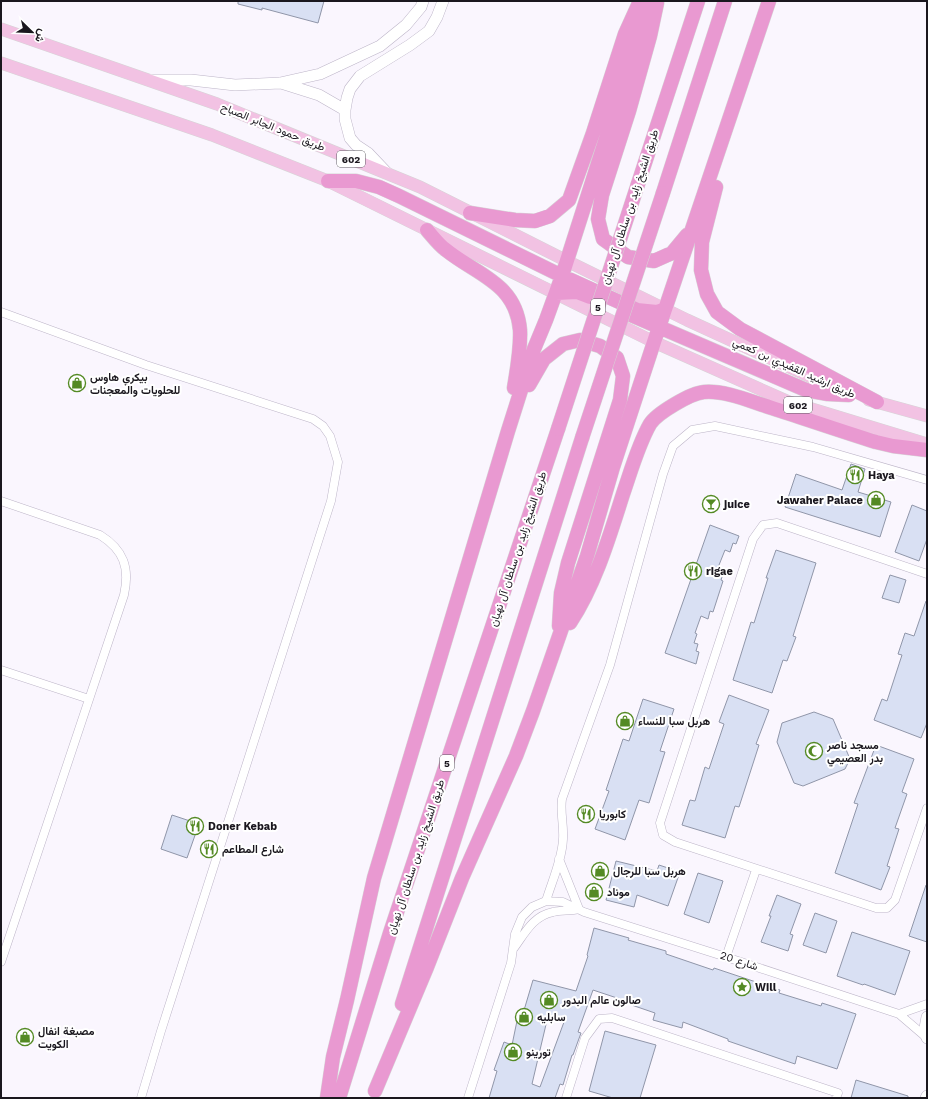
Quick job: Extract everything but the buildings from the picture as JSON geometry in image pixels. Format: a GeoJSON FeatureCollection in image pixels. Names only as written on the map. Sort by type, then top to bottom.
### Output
{"type":"FeatureCollection","features":[{"type":"Feature","properties":{"kind":"highway"},"geometry":{"type":"LineString","coordinates":[[470,213],[515,220],[535,221],[550,216],[569,200],[593,133],[625,34],[640,1]]}},
{"type":"Feature","properties":{"kind":"highway"},"geometry":{"type":"LineString","coordinates":[[327,1098],[333,1057],[374,878],[508,431],[534,349],[562,276],[650,1]]}},
{"type":"Feature","properties":{"kind":"highway"},"geometry":{"type":"LineString","coordinates":[[658,1],[629,111],[602,195],[598,219],[603,239],[628,257],[654,261],[672,253],[693,227]]}},
{"type":"Feature","properties":{"kind":"highway","name":"طريق الشيخ زايد بن سلطان آل نهيان"},"geometry":{"type":"LineString","coordinates":[[339,1098],[390,934],[558,429],[698,1]]}},
{"type":"Feature","properties":{"kind":"highway"},"geometry":{"type":"LineString","coordinates":[[374,1094],[582,438],[725,1]]}},
{"type":"Feature","properties":{"kind":"highway"},"geometry":{"type":"LineString","coordinates":[[374,1094],[462,878],[516,756],[559,640],[659,326],[769,1]]}},
{"type":"Feature","properties":{"kind":"highway"},"geometry":{"type":"LineString","coordinates":[[741,85],[702,242],[701,270],[708,294],[717,312],[740,329],[877,402]]}},
{"type":"Feature","properties":{"kind":"highway"},"geometry":{"type":"LineString","coordinates":[[328,181],[356,181],[378,187],[562,276],[638,310],[657,312],[665,309]]}},
{"type":"Feature","properties":{"kind":"highway"},"geometry":{"type":"LineString","coordinates":[[427,230],[446,250],[491,279],[504,290],[516,312],[520,329],[520,351],[508,431]]}},
{"type":"Feature","properties":{"kind":"highway"},"geometry":{"type":"LineString","coordinates":[[556,293],[576,292],[659,326],[806,390],[828,394],[849,395]]}},
{"type":"Feature","properties":{"kind":"highway"},"geometry":{"type":"LineString","coordinates":[[515,409],[544,359],[563,344],[580,340],[600,346],[617,358],[623,376],[620,400],[568,563],[561,593],[559,640]]}},
{"type":"Feature","properties":{"kind":"highway"},"geometry":{"type":"LineString","coordinates":[[559,640],[580,608],[593,578],[634,462],[651,422],[667,409],[688,397],[704,392],[730,395],[876,442],[893,446],[927,450]]}},
{"type":"Feature","properties":{"kind":"main road","name":"طريق حمود الجابر الصباح"},"geometry":{"type":"LineString","coordinates":[[1,30],[217,104],[420,187],[686,320]]}},
{"type":"Feature","properties":{"kind":"main road","name":"602"},"geometry":{"type":"LineString","coordinates":[[1,63],[212,135],[328,181],[654,342],[789,402],[927,444]]}},
{"type":"Feature","properties":{"kind":"main road","name":"طريق ارشيد القفيدي بن كعمي"},"geometry":{"type":"LineString","coordinates":[[686,320],[849,395],[927,416]]}},
{"type":"Feature","properties":{"kind":"street"},"geometry":{"type":"LineString","coordinates":[[146,80],[191,80],[235,85],[280,83],[320,74],[380,46],[406,25],[421,7],[423,1]]}},
{"type":"Feature","properties":{"kind":"street"},"geometry":{"type":"LineString","coordinates":[[389,174],[350,138],[346,127],[345,110],[350,89],[360,76],[410,45],[429,31],[437,17],[443,1]]}},
{"type":"Feature","properties":{"kind":"street"},"geometry":{"type":"LineString","coordinates":[[280,83],[320,95],[345,110]]}},
{"type":"Feature","properties":{"kind":"street"},"geometry":{"type":"LineString","coordinates":[[1,312],[146,365],[313,419],[323,426],[330,436],[338,462],[331,501],[161,1030],[141,1098]]}},
{"type":"Feature","properties":{"kind":"street"},"geometry":{"type":"LineString","coordinates":[[468,1098],[511,963],[515,934],[522,917],[532,907],[546,901],[559,859],[563,838],[561,809],[562,799],[610,665],[663,474],[673,446],[692,430],[715,426],[813,447],[927,480]]}},
{"type":"Feature","properties":{"kind":"street"},"geometry":{"type":"LineString","coordinates":[[1,501],[100,535],[115,547],[124,561],[126,578],[124,595],[3,947],[1,962]]}},
{"type":"Feature","properties":{"kind":"street"},"geometry":{"type":"LineString","coordinates":[[927,574],[777,523],[764,525],[753,539],[660,823],[663,836],[675,842],[756,870],[876,908],[887,908],[895,900],[927,808]]}},
{"type":"Feature","properties":{"kind":"street"},"geometry":{"type":"LineString","coordinates":[[1,670],[89,699]]}},
{"type":"Feature","properties":{"kind":"street"},"geometry":{"type":"LineString","coordinates":[[514,948],[529,926],[539,917],[553,912],[578,910],[559,859]]}},
{"type":"Feature","properties":{"kind":"street"},"geometry":{"type":"LineString","coordinates":[[726,957],[756,870]]}},
{"type":"Feature","properties":{"kind":"street","name":"شارع 20"},"geometry":{"type":"LineString","coordinates":[[546,901],[563,902],[584,912],[900,1014],[927,1038]]}},
{"type":"Feature","properties":{"kind":"street"},"geometry":{"type":"LineString","coordinates":[[900,1014],[927,1004]]}},
{"type":"Feature","properties":{"kind":"street"},"geometry":{"type":"LineString","coordinates":[[927,1017],[925,1028],[927,1038]]}},
{"type":"Feature","properties":{"kind":"street"},"geometry":{"type":"LineString","coordinates":[[566,1098],[586,1038],[599,1019],[612,1018],[838,1093],[836,1098]]}},
{"type":"Feature","properties":{"kind":"place","name":"بيكري هاوس للحلويات والمعجنات"},"geometry":{"type":"Point","coordinates":[77,383]}},
{"type":"Feature","properties":{"kind":"place","name":"Haya"},"geometry":{"type":"Point","coordinates":[855,475]}},
{"type":"Feature","properties":{"kind":"place","name":"Jawaher Palace"},"geometry":{"type":"Point","coordinates":[876,500]}},
{"type":"Feature","properties":{"kind":"place","name":"juice"},"geometry":{"type":"Point","coordinates":[711,504]}},
{"type":"Feature","properties":{"kind":"place","name":"rigae"},"geometry":{"type":"Point","coordinates":[693,571]}},
{"type":"Feature","properties":{"kind":"place","name":"هربل سبا للنساء"},"geometry":{"type":"Point","coordinates":[625,721]}},
{"type":"Feature","properties":{"kind":"place","name":"مسجد ناصر بدر العصيمي"},"geometry":{"type":"Point","coordinates":[814,751]}},
{"type":"Feature","properties":{"kind":"place","name":"كابوريا"},"geometry":{"type":"Point","coordinates":[586,814]}},
{"type":"Feature","properties":{"kind":"place","name":"Doner Kebab"},"geometry":{"type":"Point","coordinates":[195,826]}},
{"type":"Feature","properties":{"kind":"place","name":"شارع المطاعم"},"geometry":{"type":"Point","coordinates":[209,849]}},
{"type":"Feature","properties":{"kind":"place","name":"هربل سبا للرجال"},"geometry":{"type":"Point","coordinates":[600,871]}},
{"type":"Feature","properties":{"kind":"place","name":"موناد"},"geometry":{"type":"Point","coordinates":[594,892]}},
{"type":"Feature","properties":{"kind":"place","name":"Will"},"geometry":{"type":"Point","coordinates":[742,987]}},
{"type":"Feature","properties":{"kind":"place","name":"صالون عالم البدور"},"geometry":{"type":"Point","coordinates":[549,1000]}},
{"type":"Feature","properties":{"kind":"place","name":"سابليه"},"geometry":{"type":"Point","coordinates":[524,1017]}},
{"type":"Feature","properties":{"kind":"place","name":"مصبغة انفال الكويت"},"geometry":{"type":"Point","coordinates":[25,1037]}},
{"type":"Feature","properties":{"kind":"place","name":"تورينو"},"geometry":{"type":"Point","coordinates":[513,1052]}}]}
